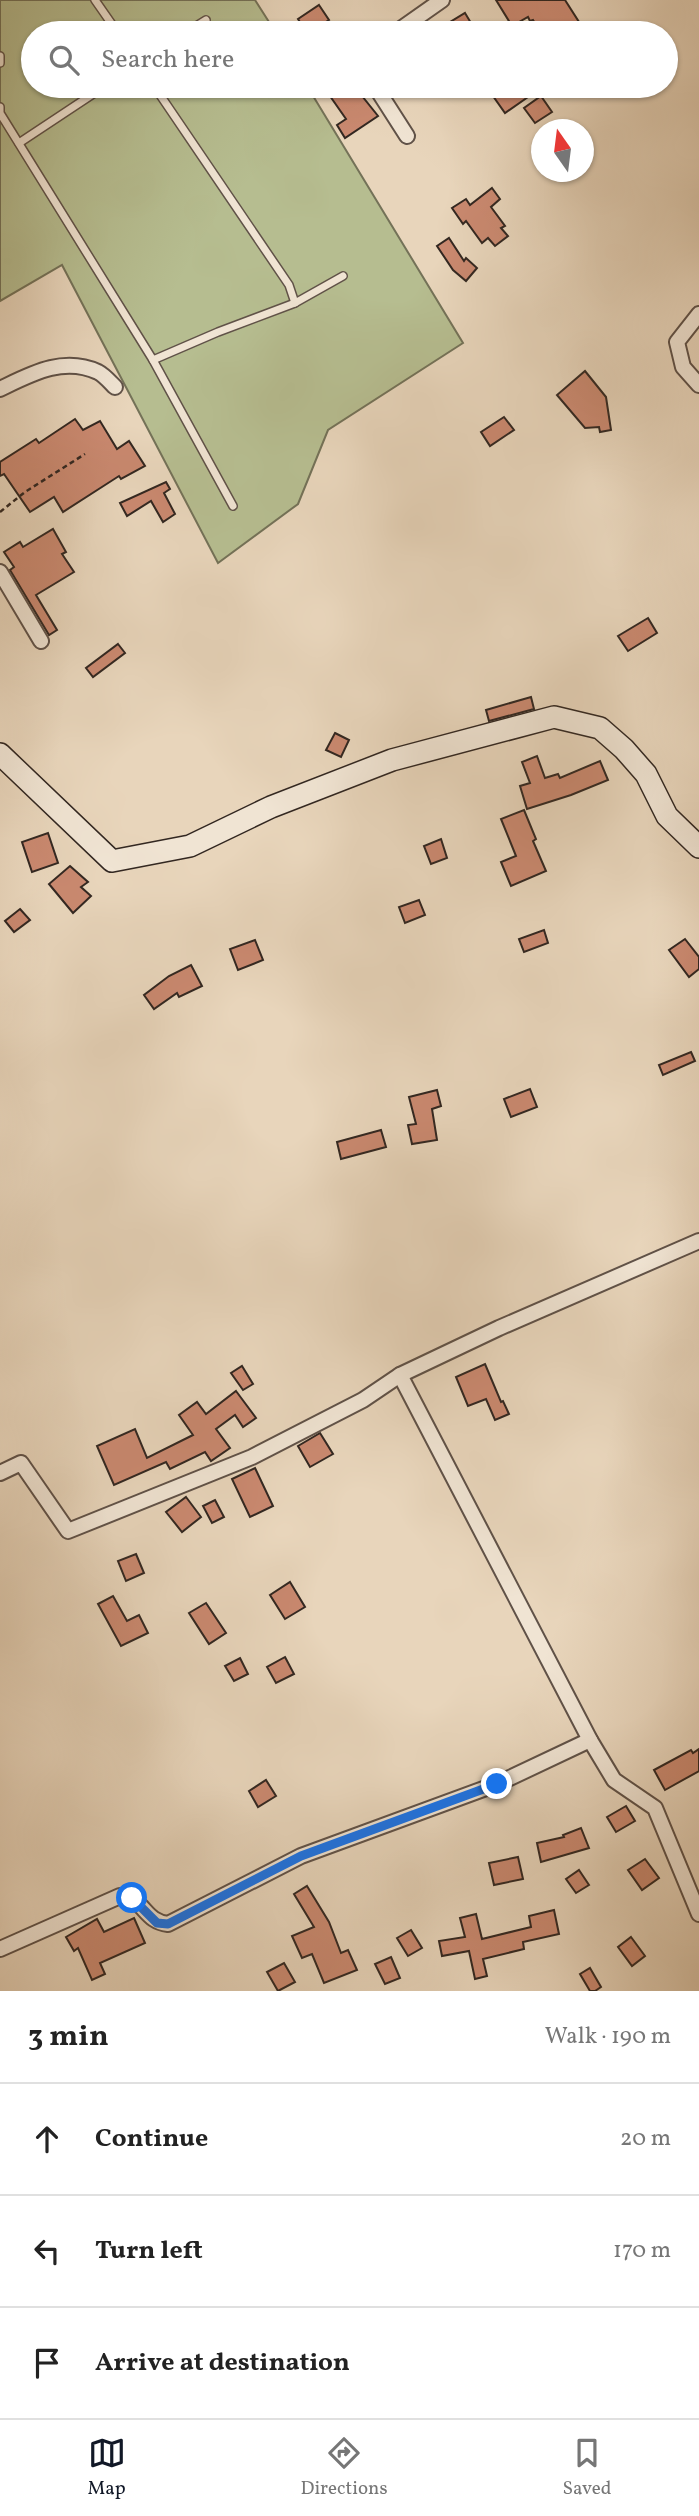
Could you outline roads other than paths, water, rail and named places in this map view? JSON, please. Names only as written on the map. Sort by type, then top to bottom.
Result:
[{"type":"street","points":[[412,21],[442,0]]},
{"type":"street","points":[[383,98],[407,136]]},
{"type":"street","points":[[699,314],[677,342],[683,367],[699,385]]},
{"type":"street","points":[[0,389],[36,372],[64,365],[98,372],[115,387]]},
{"type":"street","points":[[0,572],[41,641]]},
{"type":"street","points":[[0,754],[112,861],[190,846],[271,807],[392,760],[554,717],[600,728],[624,749],[646,774],[667,816],[699,847]]},
{"type":"street","points":[[0,1473],[21,1463],[68,1531],[252,1457],[363,1400],[400,1376],[499,1328],[699,1241]]},
{"type":"street","points":[[400,1376],[590,1740],[614,1780],[655,1808],[699,1914]]},
{"type":"street","points":[[0,1949],[120,1896],[132,1898],[157,1923],[168,1924],[301,1856],[497,1784],[590,1740]]},
{"type":"lane","points":[[95,0],[110,21]]},
{"type":"lane","points":[[0,56],[0,63]]},
{"type":"lane","points":[[19,144],[87,98]]},
{"type":"lane","points":[[162,98],[289,285],[295,303]]},
{"type":"lane","points":[[0,107],[19,144],[153,360],[233,506]]},
{"type":"lane","points":[[153,360],[295,303],[343,276]]}]
